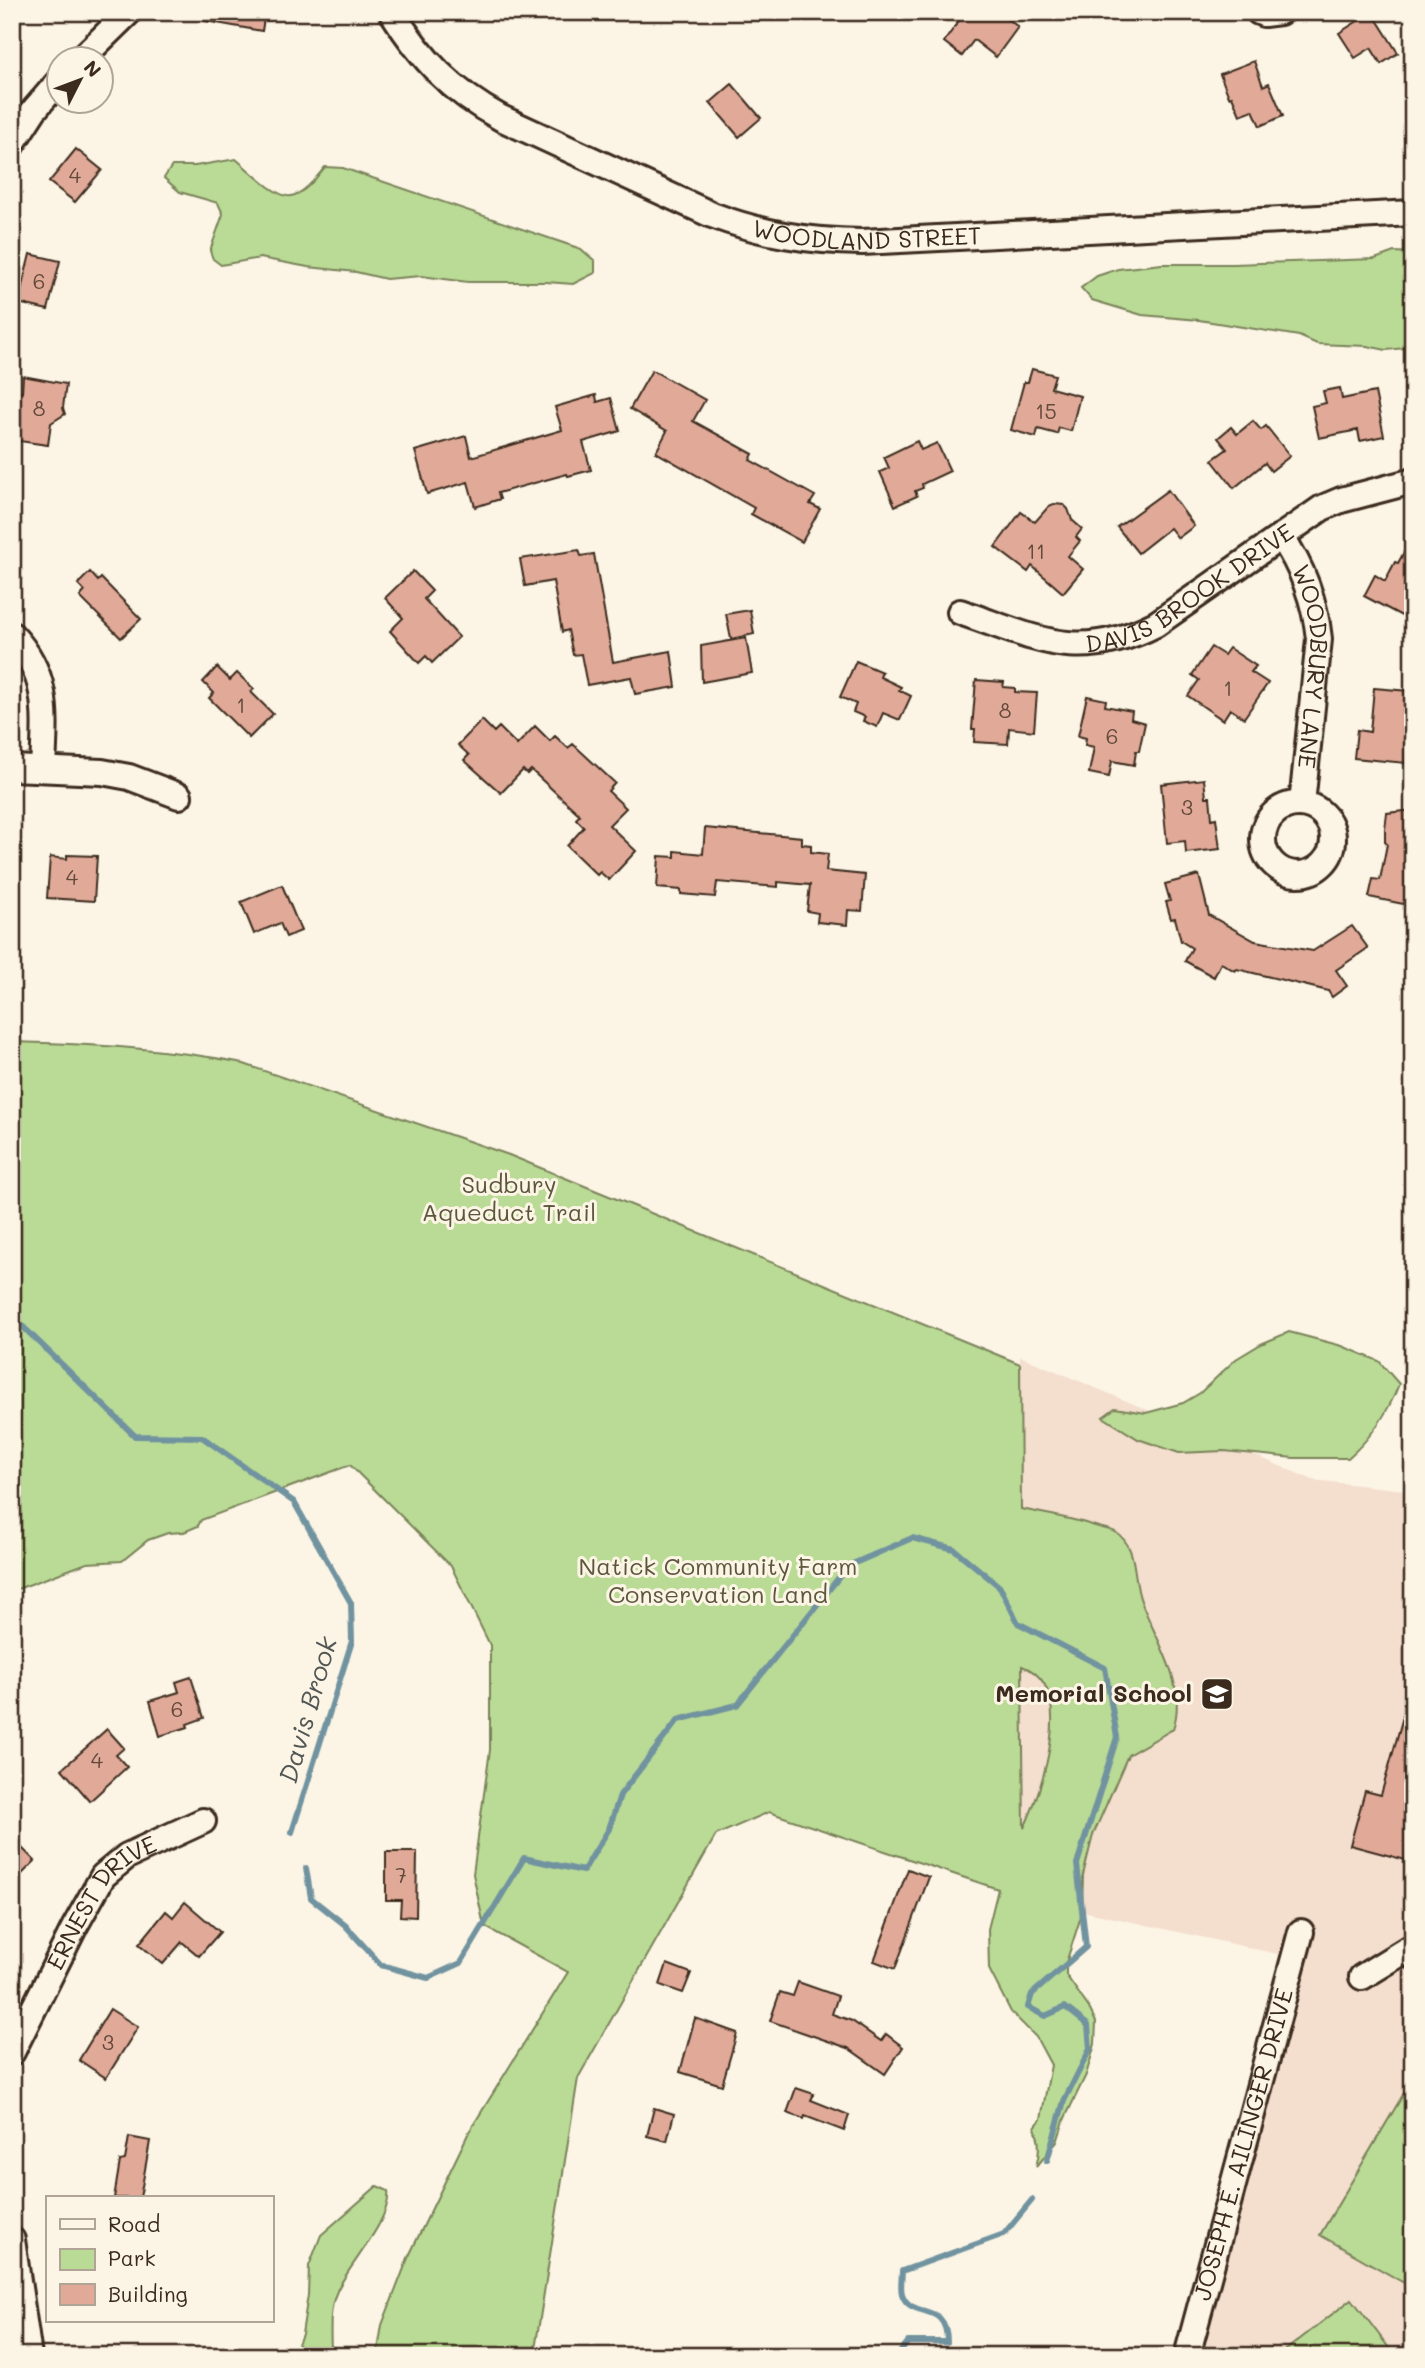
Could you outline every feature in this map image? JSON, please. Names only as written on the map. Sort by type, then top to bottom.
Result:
[{"type":"street","points":[[95,46],[130,12]]},
{"type":"street","name":"WOODLAND STREET","points":[[392,12],[436,73],[484,109],[712,215],[737,225],[783,237],[862,242],[1413,213]]},
{"type":"street","points":[[1259,12],[1280,12]]},
{"type":"street","points":[[12,144],[46,96]]},
{"type":"street","name":"DAVIS BROOK DRIVE","points":[[960,612],[1059,644],[1083,646],[1110,643],[1135,635],[1156,624],[1322,508],[1341,500],[1413,481]]},
{"type":"street","name":"WOODBURY LANE","points":[[1281,536],[1306,579],[1319,639],[1302,804]]},
{"type":"street","points":[[12,635],[35,664],[42,686],[45,708],[43,769]]},
{"type":"street","points":[[12,768],[102,772],[129,777],[179,796]]},
{"type":"street","name":"ERNEST DRIVE","points":[[12,2052],[103,1876],[127,1856],[203,1821]]},
{"type":"street","name":"JOSEPH E. AILINGER DRIVE","points":[[1186,2356],[1301,1932]]},
{"type":"street","points":[[1362,1977],[1406,1950],[1413,1956]]},
{"type":"street","points":[[12,2240],[29,2356]]},
{"type":"shaded area","name":"Memorial School","points":[[1020,1356],[1313,1480],[1413,1491],[1413,2356],[1172,2356],[1282,1955],[1024,1898]]},
{"type":"green space","points":[[236,159],[270,188],[285,196],[301,192],[325,167],[343,168],[581,249],[595,261],[595,273],[573,284],[468,282],[421,276],[386,279],[260,258],[221,265],[213,259],[210,251],[223,214],[218,203],[180,192],[164,178],[172,166],[195,166]]},
{"type":"green space","points":[[1394,252],[1413,253],[1413,342],[1405,348],[1386,350],[1367,346],[1317,344],[1299,336],[1199,320],[1142,315],[1092,300],[1081,288],[1097,276],[1118,269],[1162,264],[1375,259]]},
{"type":"green space","name":"Natick Community Farm Conservation Land","points":[[12,1042],[182,1053],[238,1062],[509,1155],[1020,1364],[1021,1509],[1108,1529],[1123,1538],[1134,1564],[1141,1601],[1173,1679],[1177,1712],[1173,1729],[1128,1755],[1093,1835],[1083,1875],[1082,1913],[1066,1963],[1066,1975],[1096,2022],[1095,2044],[1086,2075],[1065,2118],[1057,2142],[1036,2167],[1039,2147],[1035,2127],[1041,2119],[1051,2065],[1036,2037],[1011,2012],[989,1969],[988,1929],[998,1889],[769,1812],[716,1835],[578,2078],[534,2356],[377,2356],[382,2325],[408,2258],[469,2132],[568,1972],[484,1926],[473,1874],[490,1750],[490,1645],[451,1566],[350,1465],[201,1520],[198,1526],[184,1532],[168,1533],[148,1540],[122,1561],[87,1563],[12,1591]],"holes":[[[1022,1666],[1039,1677],[1048,1694],[1052,1716],[1051,1740],[1039,1789],[1024,1828]]]},
{"type":"green space","points":[[1289,1332],[1342,1346],[1379,1361],[1399,1384],[1378,1424],[1365,1442],[1348,1458],[1294,1458],[1224,1451],[1179,1453],[1138,1439],[1103,1417],[1115,1408],[1146,1413],[1183,1403],[1200,1393],[1236,1359]]},
{"type":"green space","points":[[1413,2078],[1413,2288],[1320,2235]]},
{"type":"green space","points":[[377,2186],[388,2191],[387,2203],[377,2228],[334,2298],[331,2356],[280,2356],[296,2349],[302,2334],[309,2266],[321,2235]]},
{"type":"green space","points":[[1352,2299],[1395,2356],[1278,2356]]},
{"type":"building","points":[[206,12],[265,12],[262,31],[205,21]]},
{"type":"building","points":[[965,12],[999,12],[1018,27],[996,57],[974,40],[962,56],[944,42]]},
{"type":"building","points":[[1372,12],[1398,53],[1381,64],[1371,48],[1355,58],[1339,33]]},
{"type":"building","points":[[1254,61],[1263,86],[1269,83],[1283,116],[1260,126],[1253,110],[1240,115],[1220,74]]},
{"type":"building","points":[[732,84],[761,118],[739,137],[710,103]]},
{"type":"building","points":[[76,149],[102,170],[75,202],[49,182]]},
{"type":"building","points":[[30,254],[60,261],[48,310],[18,303]]},
{"type":"building","points":[[1032,369],[1055,375],[1051,388],[1080,396],[1071,431],[1059,428],[1057,434],[1038,429],[1036,437],[1011,430],[1024,382],[1028,382]]},
{"type":"building","points":[[652,370],[705,400],[693,421],[753,454],[750,460],[815,496],[810,504],[820,509],[802,542],[751,514],[754,508],[656,452],[667,431],[630,409]]},
{"type":"building","points":[[23,376],[66,384],[63,408],[65,414],[51,423],[48,445],[12,440],[16,391],[22,392]]},
{"type":"building","points":[[1340,388],[1342,399],[1375,392],[1384,436],[1360,441],[1358,430],[1319,438],[1312,406],[1326,403],[1323,391]]},
{"type":"building","points":[[596,395],[597,402],[611,398],[620,431],[583,442],[591,470],[498,493],[500,499],[475,507],[468,482],[427,494],[415,451],[466,436],[471,457],[562,430],[555,407]]},
{"type":"building","points":[[1253,421],[1261,430],[1266,426],[1290,456],[1271,471],[1265,463],[1234,488],[1212,460],[1227,449],[1218,438],[1231,427],[1237,434]]},
{"type":"building","points":[[917,441],[921,450],[937,443],[950,471],[922,484],[923,488],[915,491],[917,496],[895,506],[880,472],[889,468],[884,457]]},
{"type":"building","points":[[1168,490],[1194,526],[1178,538],[1170,528],[1138,553],[1117,527]]},
{"type":"building","points":[[1054,504],[1064,505],[1072,520],[1082,529],[1076,537],[1080,541],[1068,556],[1083,569],[1063,593],[1032,566],[1028,572],[995,547],[1021,512],[1035,522]]},
{"type":"building","points":[[1413,536],[1413,622],[1364,596],[1375,575],[1385,581]]},
{"type":"building","points":[[579,550],[581,556],[594,554],[613,662],[671,651],[676,687],[635,694],[631,677],[587,685],[581,654],[573,655],[568,630],[562,632],[553,581],[525,586],[520,559]]},
{"type":"building","points":[[413,571],[432,591],[424,599],[459,637],[432,663],[426,656],[419,663],[390,631],[403,618],[385,598]]},
{"type":"building","points":[[90,572],[98,581],[101,578],[141,619],[121,638],[80,597],[85,591],[78,584]]},
{"type":"building","points":[[750,610],[754,634],[731,639],[726,614]]},
{"type":"building","points":[[746,638],[752,673],[702,682],[701,646]]},
{"type":"building","points":[[1211,647],[1224,655],[1229,648],[1256,666],[1251,672],[1268,683],[1244,718],[1230,709],[1223,720],[1188,696],[1199,680],[1192,675]]},
{"type":"building","points":[[856,661],[882,672],[880,677],[901,687],[899,690],[911,696],[900,720],[883,713],[877,727],[863,721],[865,717],[853,712],[856,704],[840,697]]},
{"type":"building","points":[[217,667],[230,680],[237,673],[254,689],[251,692],[273,714],[249,738],[209,698],[214,693],[203,682]]},
{"type":"building","points":[[976,680],[1004,682],[1003,687],[1015,688],[1015,692],[1037,693],[1034,731],[1009,728],[1008,744],[974,742],[975,729],[972,729]]},
{"type":"building","points":[[1374,688],[1409,691],[1408,707],[1413,708],[1413,727],[1409,727],[1406,763],[1354,758],[1357,730],[1370,732]]},
{"type":"building","points":[[1087,696],[1106,700],[1105,706],[1132,711],[1131,719],[1145,723],[1134,765],[1112,761],[1109,777],[1089,773],[1094,747],[1085,745],[1086,738],[1078,736]]},
{"type":"building","points":[[482,720],[494,732],[499,727],[517,745],[535,726],[550,741],[555,736],[568,748],[573,744],[615,783],[608,791],[626,808],[609,825],[636,851],[609,880],[600,872],[597,875],[567,846],[584,827],[576,819],[580,815],[531,770],[527,774],[523,770],[501,793],[464,760],[469,755],[458,745]]},
{"type":"building","points":[[1204,779],[1206,797],[1210,797],[1212,819],[1216,818],[1220,849],[1186,853],[1185,841],[1167,843],[1161,784]]},
{"type":"building","points":[[1413,810],[1413,906],[1369,897],[1373,879],[1380,880],[1387,844],[1387,813]]},
{"type":"building","points":[[705,828],[802,837],[802,844],[811,845],[811,852],[828,854],[826,871],[865,875],[862,911],[848,910],[847,925],[817,922],[818,913],[807,911],[810,885],[778,882],[778,887],[717,882],[715,897],[681,894],[681,890],[657,888],[659,856],[675,857],[675,851],[703,854]]},
{"type":"building","points":[[67,855],[97,856],[94,901],[47,898],[50,857],[67,859]]},
{"type":"building","points":[[1199,875],[1209,915],[1255,941],[1313,951],[1352,926],[1368,948],[1336,970],[1347,986],[1332,997],[1328,991],[1237,969],[1235,971],[1221,963],[1214,977],[1185,961],[1192,948],[1181,941],[1175,918],[1171,919],[1165,884]]},
{"type":"building","points":[[282,885],[301,931],[286,937],[280,923],[254,934],[241,902]]},
{"type":"building","points":[[191,1677],[204,1718],[187,1724],[188,1727],[160,1736],[150,1701],[179,1692],[176,1682]]},
{"type":"building","points":[[1408,1699],[1413,1700],[1413,1862],[1350,1845],[1365,1791],[1381,1795]]},
{"type":"building","points":[[107,1729],[124,1748],[116,1755],[127,1767],[90,1801],[62,1769]]},
{"type":"building","points":[[12,1838],[35,1861],[12,1884]]},
{"type":"building","points":[[386,1852],[417,1852],[416,1917],[400,1916],[401,1900],[386,1900]]},
{"type":"building","points":[[908,1869],[929,1877],[895,1969],[874,1961]]},
{"type":"building","points":[[185,1902],[220,1932],[199,1956],[182,1942],[163,1964],[139,1944],[166,1911],[173,1917]]},
{"type":"building","points":[[667,1964],[691,1973],[683,1993],[660,1985]]},
{"type":"building","points":[[798,1982],[838,1996],[832,2014],[852,2021],[881,2041],[886,2034],[903,2047],[885,2074],[848,2048],[770,2021],[780,1992],[793,1996]]},
{"type":"building","points":[[110,2009],[138,2027],[106,2078],[79,2060]]},
{"type":"building","points":[[695,2018],[737,2033],[722,2085],[680,2072]]},
{"type":"building","points":[[796,2088],[814,2094],[811,2100],[849,2115],[844,2131],[805,2116],[804,2119],[787,2113]]},
{"type":"building","points":[[654,2108],[674,2114],[667,2141],[647,2136]]},
{"type":"building","points":[[129,2137],[150,2141],[140,2196],[114,2196],[120,2161],[125,2160]]},
{"type":"waterway","name":"Davis Brook","points":[[12,1316],[135,1436],[202,1437],[294,1502],[351,1603],[352,1641],[292,1832]]},
{"type":"waterway","name":"Davis Brook","points":[[306,1868],[311,1898],[345,1925],[381,1965],[428,1978],[461,1963],[524,1858],[583,1871],[609,1829],[620,1795],[678,1720],[737,1705],[848,1566],[912,1538],[954,1549],[1000,1587],[1018,1623],[1105,1668],[1117,1737],[1077,1864],[1086,1947],[1032,1994],[1028,2007],[1045,2016],[1065,2007],[1088,2025],[1090,2049],[1064,2101],[1047,2161]]},
{"type":"waterway","name":"Davis Brook","points":[[897,2356],[908,2342],[947,2342],[941,2320],[907,2302],[901,2292],[902,2271],[1004,2234],[1032,2200]]},
{"type":"place","name":"Memorial School","points":[[1217,1694]]},
{"type":"park label","name":"Sudbury Aqueduct Trail","points":[[509,1199]]}]
